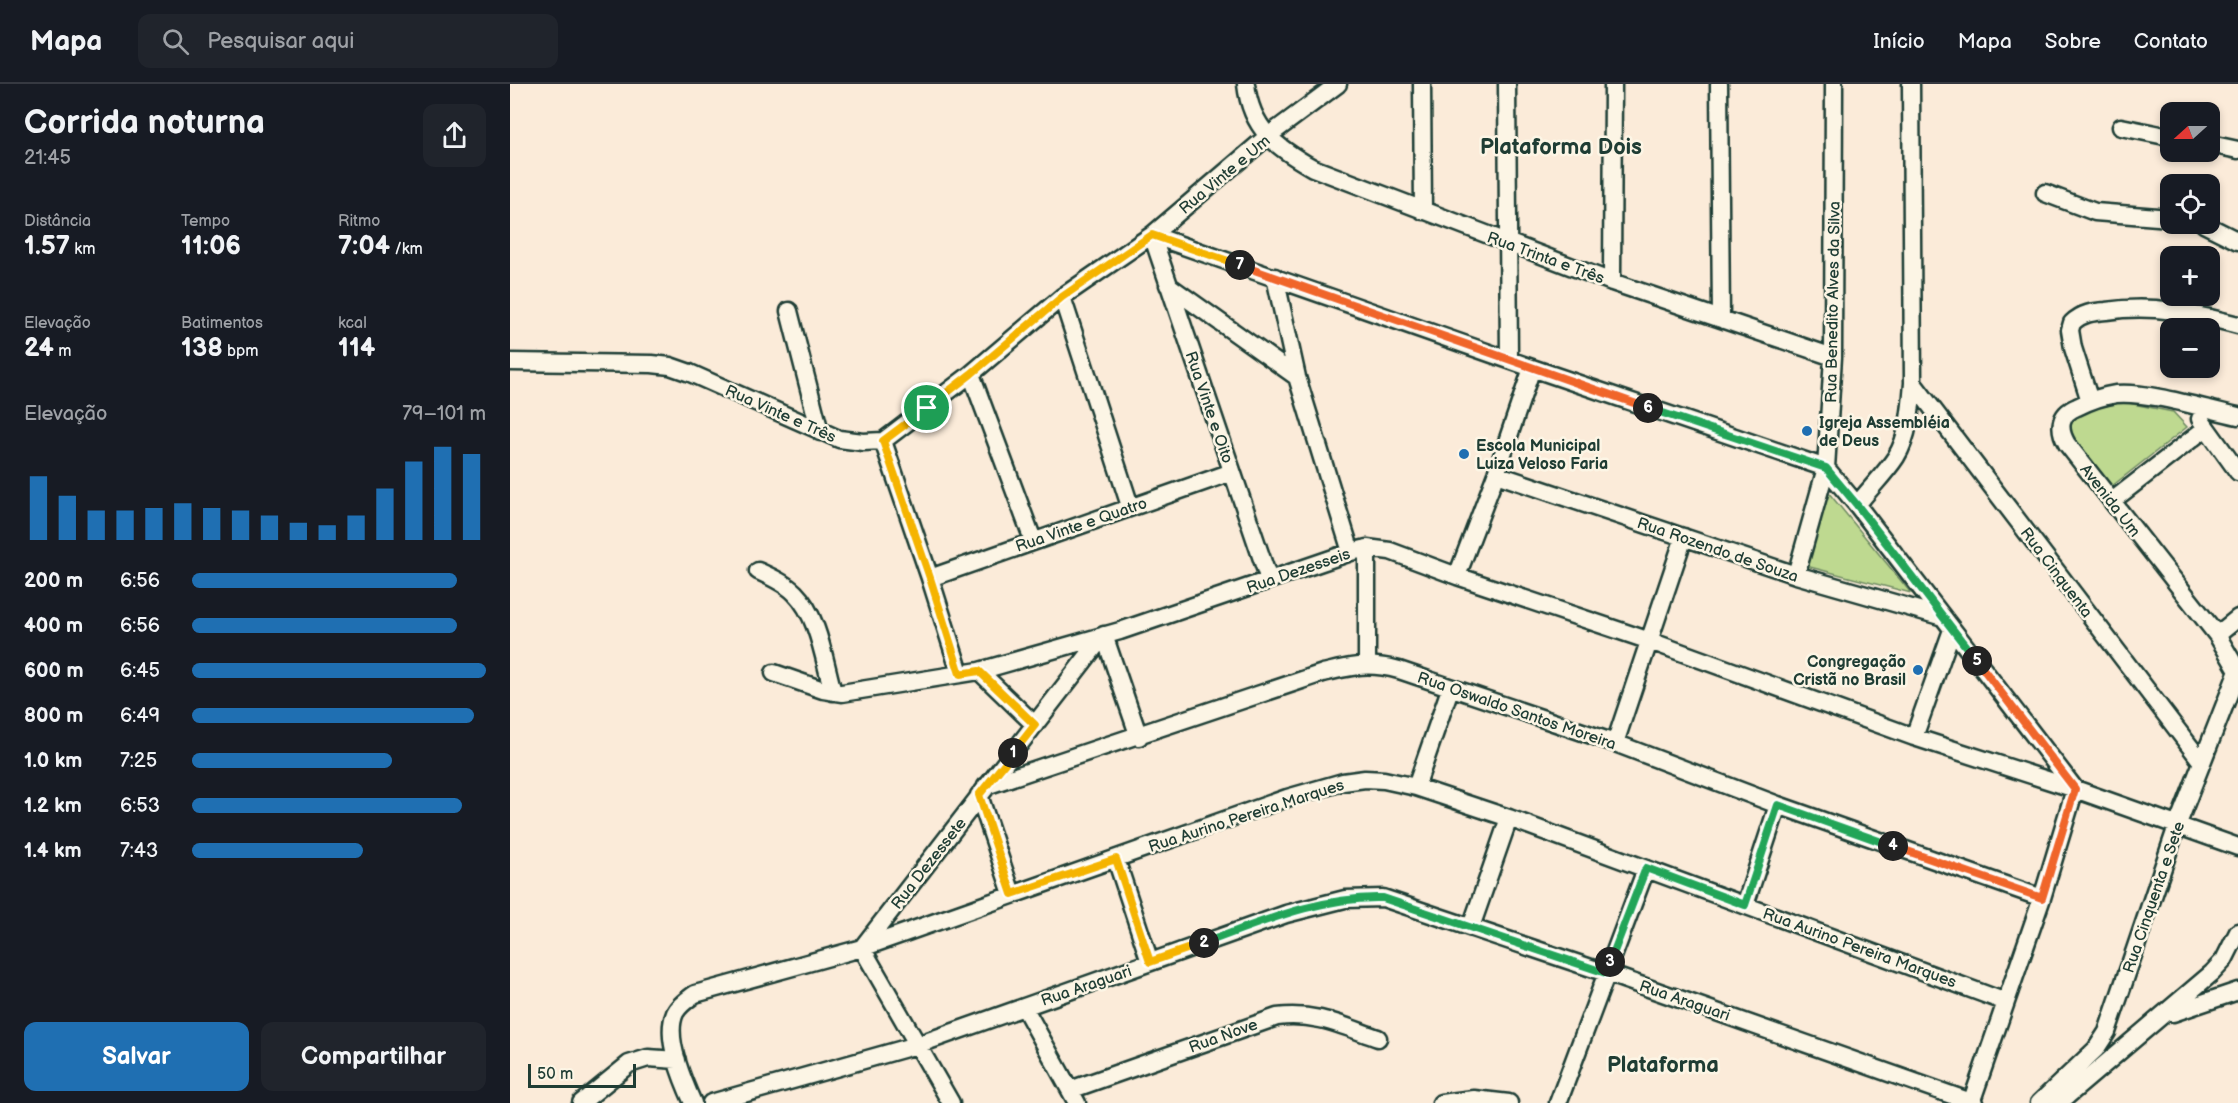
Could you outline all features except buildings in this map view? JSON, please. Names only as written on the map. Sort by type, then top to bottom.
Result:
[{"type":"street","points":[[1246,84],[1253,117],[1268,136]]},
{"type":"street","name":"Rua Vinte e Um","points":[[883,441],[971,374],[1062,297],[1152,235],[1268,136],[1338,84]]},
{"type":"street","points":[[1422,84],[1423,211]]},
{"type":"street","points":[[1507,84],[1509,359]]},
{"type":"street","points":[[1612,282],[1613,84]]},
{"type":"street","points":[[1719,84],[1721,318]]},
{"type":"street","name":"Rua Benedito Alves da Silva","points":[[1796,575],[1826,468],[1833,357],[1834,84]]},
{"type":"street","points":[[1857,505],[1896,457],[1903,441],[1911,407],[1913,383],[1911,84]]},
{"type":"street","points":[[2121,128],[2160,135]]},
{"type":"street","name":"Rua Trinta e Três","points":[[1268,136],[1313,168],[1612,282],[1833,357]]},
{"type":"street","points":[[2220,146],[2238,150]]},
{"type":"street","points":[[2045,193],[2095,212],[2160,217]]},
{"type":"street","points":[[2220,232],[2238,241]]},
{"type":"street","points":[[1152,235],[1826,468],[1857,505],[2075,789],[2042,898],[1972,1102]]},
{"type":"street","name":"Rua Vinte e Oito","points":[[1152,235],[1269,580]]},
{"type":"street","points":[[1275,277],[1297,377],[1359,550],[1367,664]]},
{"type":"street","points":[[1168,285],[1297,377]]},
{"type":"street","points":[[1062,297],[1130,506]]},
{"type":"street","points":[[2238,325],[2182,311],[2160,308],[2126,308],[2081,316],[2072,323],[2070,330],[2073,348],[2090,401],[2109,395],[2127,394],[2238,416]]},
{"type":"street","points":[[789,311],[820,432]]},
{"type":"street","name":"Rua Vinte e Três","points":[[510,362],[615,362],[670,366],[820,432],[849,442],[883,441]]},
{"type":"street","points":[[1456,576],[1496,474],[1532,368]]},
{"type":"street","points":[[971,374],[1033,540]]},
{"type":"street","name":"Rua Cinquenta","points":[[1913,383],[2201,761]]},
{"type":"street","name":"Avenida Um","points":[[2090,401],[2071,409],[2062,420],[2060,427],[2067,444],[2217,635],[2238,671]]},
{"type":"street","points":[[2189,405],[2238,472]]},
{"type":"street","points":[[2112,501],[2206,428]]},
{"type":"street","points":[[883,441],[960,674]]},
{"type":"street","name":"Rua Vinte e Quatro","points":[[930,578],[1232,472]]},
{"type":"street","name":"Rua Rozendo de Souza","points":[[1496,474],[1947,623]]},
{"type":"street","points":[[1615,743],[1684,537]]},
{"type":"street","name":"Rua Dezesseis","points":[[774,673],[832,692],[854,692],[979,671],[1104,635],[1359,550],[1390,551],[1456,576],[1650,641],[1914,737],[2075,789],[2238,848]]},
{"type":"street","points":[[759,572],[784,584],[803,603],[816,634],[832,692]]},
{"type":"street","points":[[2217,635],[2238,618]]},
{"type":"street","points":[[1914,737],[1947,623]]},
{"type":"street","points":[[1104,635],[1139,737]]},
{"type":"street","name":"Rua Dezessete","points":[[862,948],[1104,635]]},
{"type":"street","name":"Rua Oswaldo Santos Moreira","points":[[983,791],[1323,673],[1367,664],[1399,670],[1615,743],[1778,805],[2042,898]]},
{"type":"street","points":[[979,671],[1035,725]]},
{"type":"street","name":"Rua Cinquenta e Sete","points":[[2039,1103],[2096,1049],[2107,1032],[2177,826],[2238,671]]},
{"type":"street","points":[[1416,787],[1450,688]]},
{"type":"street","name":"Rua Aurino Pereira Marques","points":[[677,1060],[672,1029],[675,1014],[686,1000],[695,994],[862,948],[1287,798],[1343,782],[1384,780],[1416,787],[1509,818],[2006,1002]]},
{"type":"street","points":[[983,791],[1012,894]]},
{"type":"street","points":[[1745,905],[1778,805]]},
{"type":"street","points":[[1471,927],[1509,818]]},
{"type":"street","points":[[1116,859],[1150,962]]},
{"type":"street","points":[[1558,1103],[1646,868]]},
{"type":"street","name":"Rua Araguari","points":[[711,1103],[917,1045],[1286,914],[1345,899],[1383,898],[1606,973],[1972,1102]]},
{"type":"street","points":[[2059,1103],[2163,1016],[2224,960],[2238,932]]},
{"type":"street","points":[[862,948],[951,1103]]},
{"type":"street","points":[[2163,1016],[2238,991]]},
{"type":"street","points":[[1024,1007],[1074,1097]]},
{"type":"street","name":"Rua Nove","points":[[1074,1097],[1277,1017],[1292,1015],[1315,1017],[1378,1038]]},
{"type":"street","points":[[581,1103],[628,1064],[648,1058],[677,1060],[693,1103]]},
{"type":"street","points":[[1441,1103],[1474,1099],[1509,1103]]},
{"type":"green space","points":[[2123,402],[2173,412],[2187,427],[2112,486],[2070,434],[2070,427],[2074,419],[2086,412]]},
{"type":"green space","points":[[1828,492],[1911,593],[1806,566]]},
{"type":"place","name":"Igreja Assembléia de Deus","points":[[1807,431]]},
{"type":"place","name":"Escola Municipal Luiza Veloso Faria","points":[[1464,454]]},
{"type":"place","name":"Congregação Cristã no Brasil","points":[[1918,670]]},
{"type":"district","name":"Plataforma Dois","points":[[1561,146]]},
{"type":"district","name":"Plataforma","points":[[1663,1064]]},
{"type":"route","points":[[1152,235],[1826,468],[1857,505],[2075,789],[2042,898],[1778,805],[1745,905],[1646,868],[1606,973],[1383,898],[1363,897],[1323,903],[1286,914],[1150,962],[1116,859],[1012,894],[979,795],[1035,725],[979,671],[960,674],[883,441],[927,408],[1062,297],[1152,235]]}]
